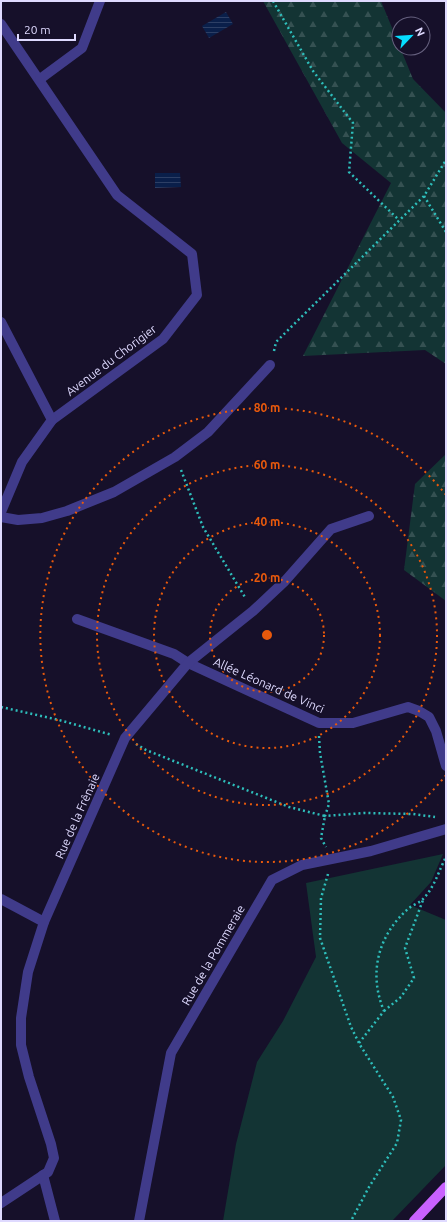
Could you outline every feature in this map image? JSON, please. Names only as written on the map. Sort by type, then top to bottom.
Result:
[{"type":"main road","points":[[414,1221],[446,1187]]},
{"type":"street","points":[[40,79],[82,48],[100,1]]},
{"type":"street","name":"Avenue du Chorigier","points":[[1,24],[40,79],[117,195],[192,254],[197,294],[163,339],[52,420],[22,462],[1,512]]},
{"type":"street","points":[[1,322],[52,420]]},
{"type":"street","points":[[1,517],[18,520],[42,518],[67,511],[114,492],[175,457],[208,432],[270,365]]},
{"type":"street","name":"Rue de la Frênaie","points":[[1,1203],[48,1172],[54,1158],[51,1144],[29,1077],[21,1045],[21,1018],[28,972],[44,922],[125,738],[188,663],[253,611],[286,581],[331,529],[369,516]]},
{"type":"street","name":"Allée Léonard de Vinci","points":[[77,619],[174,654],[188,663],[319,724],[352,723],[408,707],[429,717],[436,731],[446,766]]},
{"type":"street","name":"Rue de la Pommeraie","points":[[139,1221],[171,1053],[272,880],[302,865],[371,851],[446,829]]},
{"type":"street","points":[[1,899],[44,922]]},
{"type":"street","points":[[42,1175],[55,1221]]},
{"type":"path","points":[[274,1],[313,71],[353,123],[349,172],[399,220]]},
{"type":"path","points":[[270,365],[276,342],[424,196],[446,160]]},
{"type":"path","points":[[424,196],[446,232]]},
{"type":"path","points":[[175,457],[203,527],[253,611]]},
{"type":"path","points":[[1,707],[59,720],[125,738],[146,750],[289,807],[325,816],[365,813],[413,814],[440,817]]},
{"type":"path","points":[[319,724],[320,753],[329,804],[321,838],[332,859],[320,898],[320,938],[351,1027],[359,1043],[393,1097],[401,1120],[397,1143],[369,1187],[351,1221]]},
{"type":"path","points":[[359,1043],[384,1011],[401,997],[414,978],[405,948],[423,900],[434,882],[446,857]]},
{"type":"path","points":[[384,1011],[378,995],[376,968],[386,936],[409,909],[423,900]]},
{"type":"green space","points":[[263,1],[381,1],[391,25],[391,56],[404,56],[413,79],[446,113],[446,364],[425,350],[303,356],[391,183],[342,143]]},
{"type":"green space","points":[[446,454],[446,601],[404,570],[415,484]]},
{"type":"green space","points":[[443,854],[431,882],[410,905],[446,920],[446,1165],[392,1221],[223,1221],[236,1144],[257,1062],[283,1021],[316,957],[306,883]]},
{"type":"water","points":[[226,12],[233,24],[209,38],[202,26]]},
{"type":"water","points":[[155,173],[180,173],[181,187],[155,188]]}]
